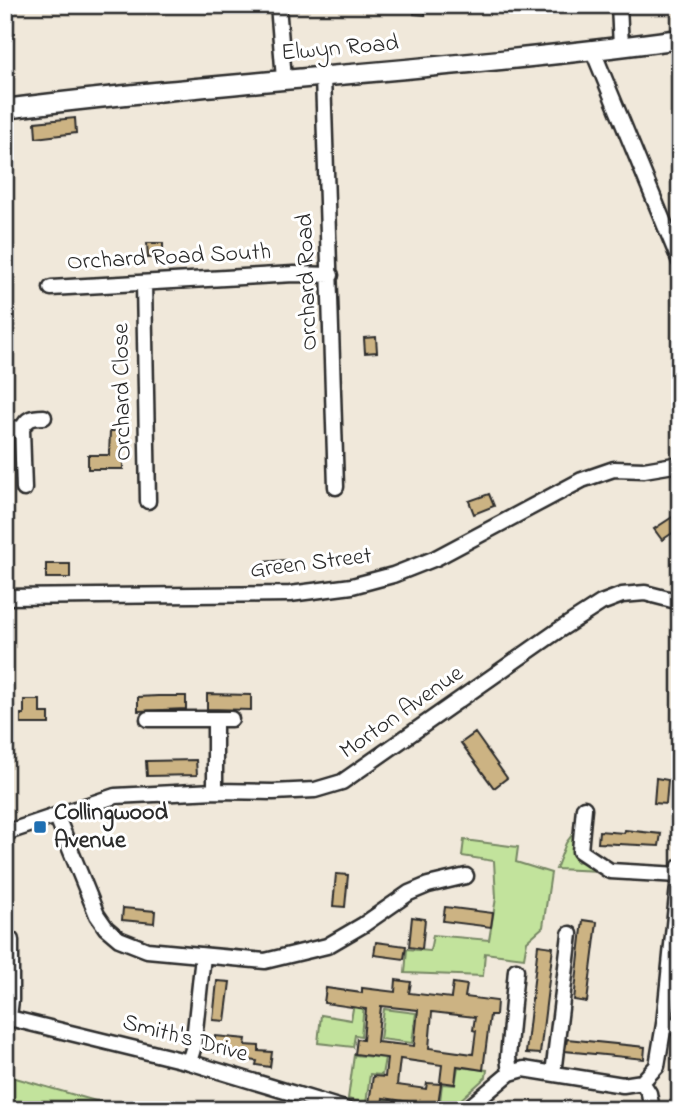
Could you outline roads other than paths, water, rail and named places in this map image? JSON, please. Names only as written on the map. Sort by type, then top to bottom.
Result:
[{"type":"street","points":[[278,5],[284,79]]},
{"type":"street","points":[[619,5],[621,47]]},
{"type":"street","name":"Elwyn Road","points":[[5,108],[94,97],[593,51],[680,39]]},
{"type":"street","points":[[593,51],[674,234],[680,262]]},
{"type":"street","name":"Orchard Road","points":[[323,76],[336,487]]},
{"type":"street","name":"Orchard Road South","points":[[51,288],[294,274],[331,275]]},
{"type":"street","name":"Orchard Close","points":[[144,283],[148,501]]},
{"type":"street","points":[[24,489],[22,429],[25,421],[33,417],[44,417]]},
{"type":"street","points":[[5,428],[22,429]]},
{"type":"street","name":"Green Street","points":[[5,597],[290,594],[352,586],[393,576],[436,558],[582,480],[614,469],[645,470],[680,464]]},
{"type":"street","name":"Morton Avenue","points":[[5,833],[115,796],[315,790],[342,782],[601,603],[622,595],[645,593],[680,602]]},
{"type":"street","points":[[148,719],[231,719]]},
{"type":"street","points":[[215,719],[215,791]]},
{"type":"street","points":[[466,1110],[510,1073],[524,1069],[623,1085],[642,1082],[657,1066],[664,1024],[679,871],[610,871],[580,851],[584,808]]},
{"type":"street","points":[[57,817],[97,915],[106,928],[119,939],[146,950],[265,961],[327,946],[410,893],[466,876]]},
{"type":"street","points":[[553,1074],[570,934]]},
{"type":"street","name":"Smith's Drive","points":[[11,940],[11,1000],[7,1017],[189,1062],[348,1110]]},
{"type":"street","points":[[189,1062],[193,1049],[203,956]]},
{"type":"street","points":[[510,1073],[508,1057],[516,970]]},
{"type":"street","points":[[664,1024],[680,1027]]},
{"type":"street","points":[[642,1082],[649,1093],[652,1110]]},
{"type":"place","name":"Collingwood Avenue","points":[[40,827]]}]
